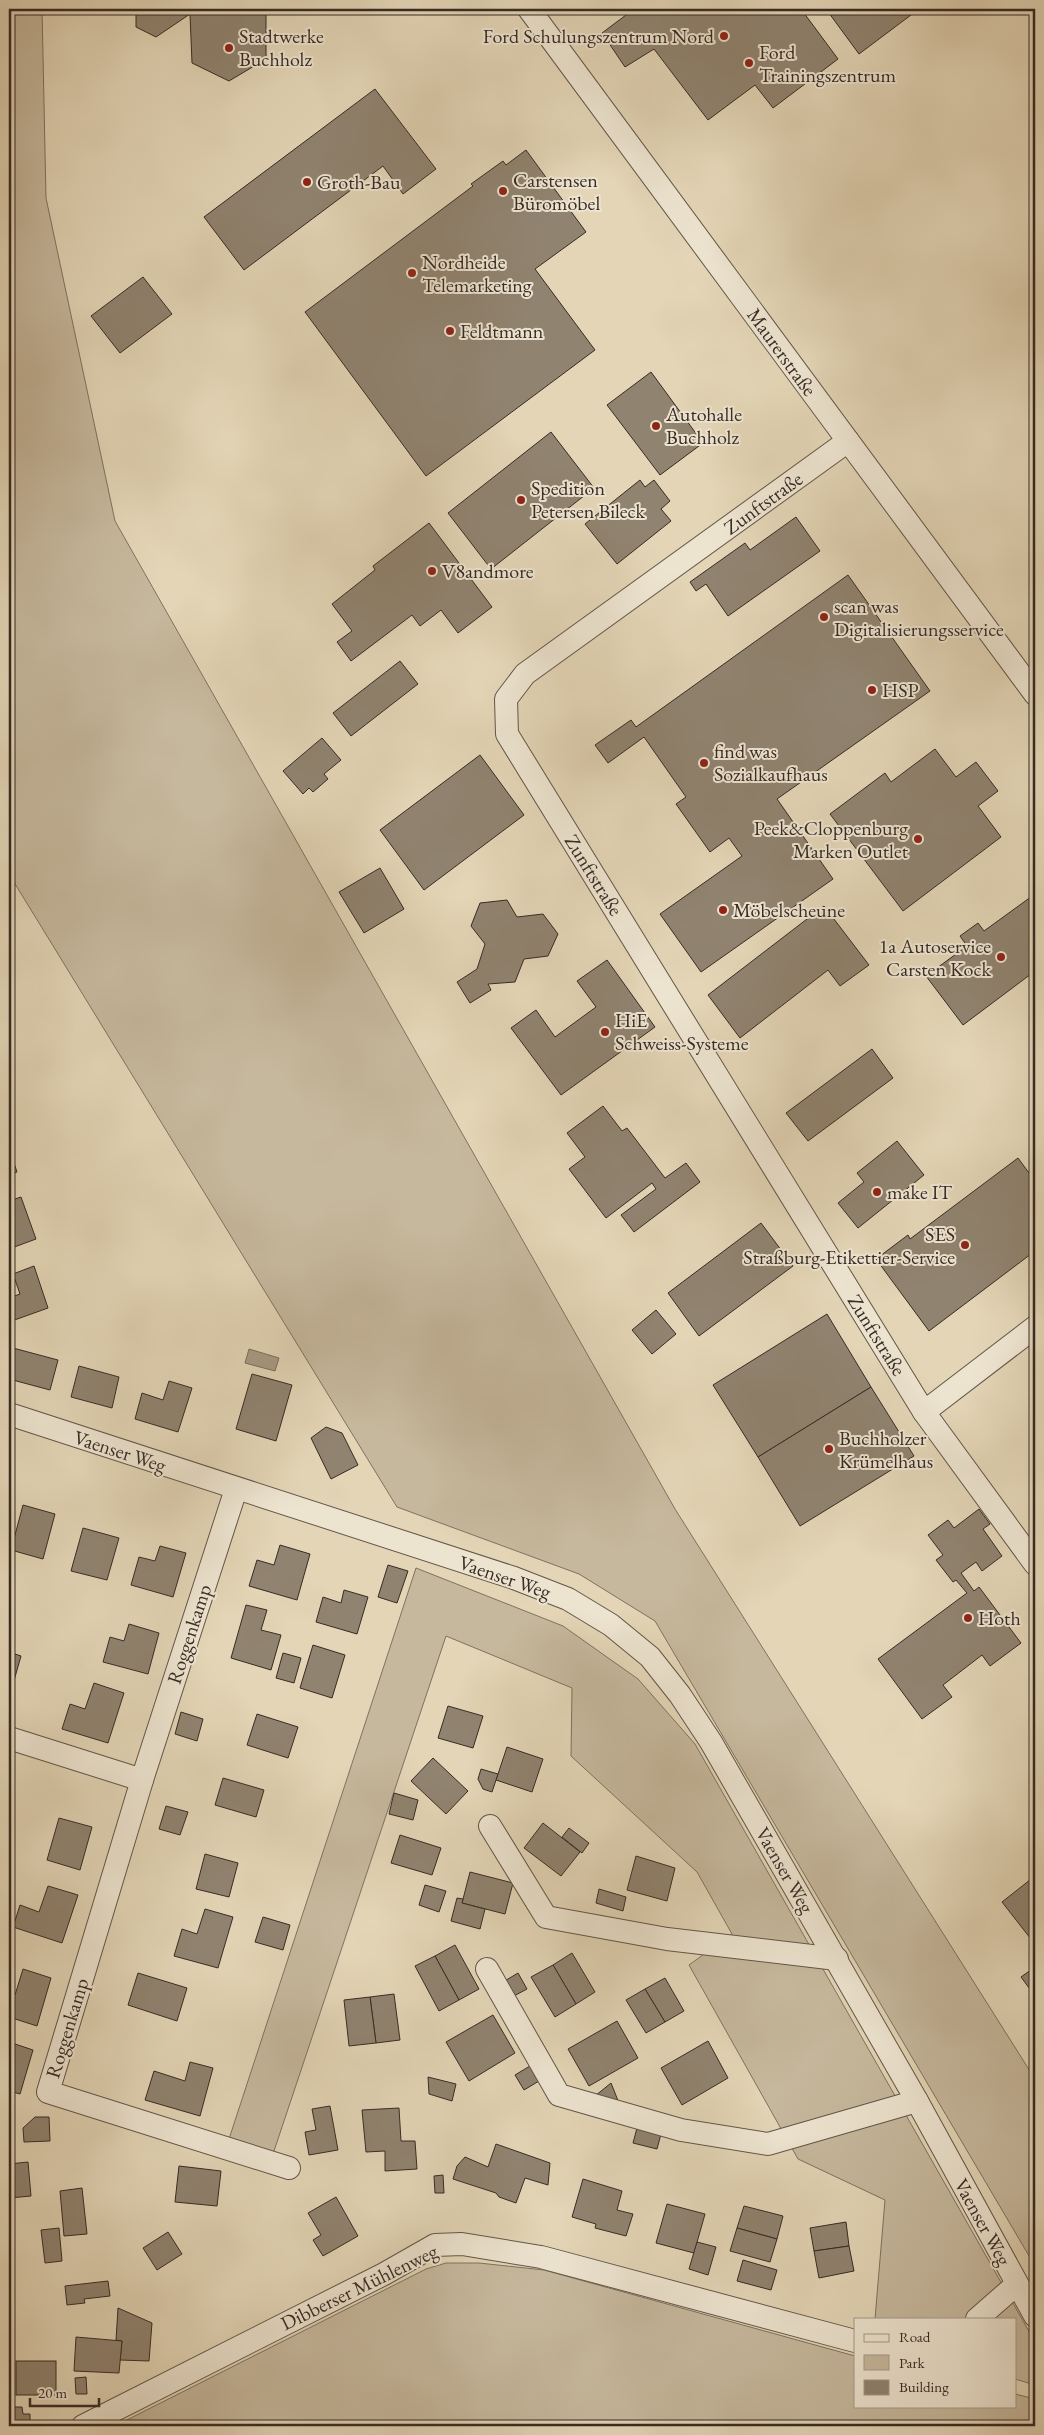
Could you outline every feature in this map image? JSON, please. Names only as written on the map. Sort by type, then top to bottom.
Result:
[{"type":"street","name":"Maurerstraße","points":[[529,9],[1035,694]]},
{"type":"street","name":"Zunftstraße","points":[[848,441],[525,674],[506,699],[507,734],[924,1412],[1035,1564]]},
{"type":"street","points":[[924,1412],[1035,1327]]},
{"type":"street","name":"Vaenser Weg","points":[[9,1414],[514,1578],[568,1599],[611,1625],[650,1657],[680,1695],[711,1742],[917,2101],[1035,2316]]},
{"type":"street","name":"Roggenkamp","points":[[236,1489],[142,1780],[48,2092],[289,2168]]},
{"type":"street","points":[[9,1738],[142,1780]]},
{"type":"street","points":[[490,1826],[546,1917],[667,1939],[836,1959]]},
{"type":"street","points":[[487,1970],[558,2095],[682,2130],[768,2144],[917,2101]]},
{"type":"street","name":"Dibberser Mühlenweg","points":[[82,2426],[384,2274],[435,2245],[462,2244],[541,2257],[854,2341]]},
{"type":"street","points":[[978,2318],[1017,2284]]},
{"type":"green space","points":[[9,9],[42,9],[46,198],[115,521],[675,1509],[1035,2079],[1035,2266],[655,1621],[579,1574],[397,1507],[9,874]]},
{"type":"green space","points":[[416,1568],[563,1626],[638,1679],[695,1744],[1035,2342],[1035,2385],[1016,2379],[1016,2318],[875,2318],[885,2200],[798,2159],[689,1965],[732,1934],[697,1872],[571,1756],[572,1688],[446,1636],[273,2154],[229,2139]]},
{"type":"green space","points":[[446,2263],[479,2263],[544,2270],[854,2356],[854,2408],[1016,2408],[1016,2394],[1035,2399],[1035,2425],[115,2426],[426,2269]]},
{"type":"shaded area","points":[[249,1349],[279,1358],[275,1371],[245,1363]]},
{"type":"building","name":"Stadtwerke Buchholz","points":[[136,9],[269,9],[266,14],[266,59],[229,81],[192,63],[190,14],[156,37],[136,27]]},
{"type":"building","name":"Ford Trainingszentrum","points":[[634,9],[801,9],[838,59],[773,108],[755,85],[708,120],[654,49],[625,67],[602,33]]},
{"type":"building","points":[[826,9],[919,9],[859,54]]},
{"type":"building","name":"Groth-Bau","points":[[375,89],[436,169],[403,194],[383,166],[244,270],[204,217]]},
{"type":"building","name":"Feldtmann","points":[[526,150],[586,232],[535,269],[595,350],[426,476],[305,312],[473,186],[471,184],[503,161],[506,165]]},
{"type":"building","points":[[143,277],[172,314],[120,353],[91,316]]},
{"type":"building","points":[[651,372],[703,443],[660,475],[607,405]]},
{"type":"building","name":"Spedition Petersen Bileck","points":[[551,432],[594,488],[491,569],[448,513]]},
{"type":"building","points":[[640,480],[645,487],[654,480],[670,501],[661,509],[671,521],[617,564],[585,524]]},
{"type":"building","points":[[796,517],[820,551],[728,616],[706,584],[696,591],[690,582],[745,543],[750,550]]},
{"type":"building","points":[[429,523],[492,607],[458,633],[441,610],[420,626],[412,615],[351,661],[337,642],[352,631],[332,604],[375,570],[373,566]]},
{"type":"building","points":[[848,575],[930,691],[777,799],[833,879],[701,972],[660,914],[742,856],[729,838],[710,852],[676,804],[686,797],[644,737],[608,763],[595,745],[631,720],[636,727]]},
{"type":"building","points":[[400,661],[418,684],[351,736],[333,713]]},
{"type":"building","points":[[322,738],[341,760],[324,774],[328,779],[313,792],[309,788],[303,794],[283,771]]},
{"type":"building","points":[[935,749],[956,777],[976,762],[998,791],[978,806],[1001,837],[903,911],[830,814],[885,773],[891,782]]},
{"type":"building","points":[[480,755],[524,815],[424,890],[380,830]]},
{"type":"building","points":[[380,868],[404,909],[364,933],[339,892]]},
{"type":"building","points":[[1035,894],[1035,971],[963,1025],[926,976],[967,946],[960,936],[978,923],[984,931]]},
{"type":"building","points":[[507,900],[517,917],[543,914],[558,934],[548,956],[524,959],[515,982],[488,984],[491,990],[470,1003],[457,982],[477,969],[485,944],[471,926],[480,903]]},
{"type":"building","points":[[824,906],[869,965],[840,986],[828,970],[740,1038],[708,995]]},
{"type":"building","name":"HiE Schweiss-Systeme","points":[[607,960],[655,1027],[561,1095],[511,1028],[536,1010],[555,1037],[596,1007],[577,981]]},
{"type":"building","points":[[872,1049],[893,1078],[808,1141],[786,1113]]},
{"type":"building","points":[[603,1106],[622,1131],[627,1128],[665,1178],[686,1163],[700,1182],[634,1232],[621,1215],[656,1189],[652,1183],[606,1218],[569,1169],[585,1157],[567,1133]]},
{"type":"building","name":"make IT","points":[[897,1141],[924,1175],[858,1228],[838,1203],[864,1182],[857,1173]]},
{"type":"building","points":[[9,1148],[17,1172],[9,1175]]},
{"type":"building","name":"SES Straßburg-Etikettier-Service","points":[[1018,1158],[1035,1181],[1035,1251],[929,1331],[876,1259],[908,1235],[910,1239]]},
{"type":"building","points":[[21,1197],[36,1239],[9,1249],[9,1201]]},
{"type":"building","points":[[761,1223],[793,1266],[699,1336],[668,1293]]},
{"type":"building","points":[[34,1266],[48,1308],[9,1322],[9,1298],[20,1294],[13,1274]]},
{"type":"building","points":[[656,1310],[676,1334],[652,1354],[632,1330]]},
{"type":"building","points":[[827,1314],[871,1387],[758,1457],[713,1385]]},
{"type":"building","points":[[13,1348],[58,1360],[50,1390],[9,1379],[9,1364]]},
{"type":"building","points":[[79,1366],[119,1377],[112,1408],[71,1397]]},
{"type":"building","points":[[252,1374],[292,1385],[276,1441],[236,1429]]},
{"type":"building","points":[[169,1381],[192,1388],[178,1432],[135,1419],[142,1393],[163,1400]]},
{"type":"building","points":[[871,1387],[914,1456],[800,1526],[758,1457]]},
{"type":"building","points":[[326,1427],[342,1433],[358,1465],[331,1479],[311,1438]]},
{"type":"building","points":[[23,1505],[55,1514],[43,1559],[11,1550]]},
{"type":"building","name":"Hoth","points":[[979,1509],[990,1524],[983,1529],[1002,1556],[982,1571],[976,1562],[961,1573],[974,1591],[979,1587],[1021,1643],[990,1666],[982,1655],[943,1685],[952,1697],[922,1719],[878,1659],[967,1593],[956,1580],[953,1582],[936,1560],[943,1555],[928,1535],[948,1520],[954,1528]]},
{"type":"building","points":[[83,1528],[119,1538],[107,1580],[71,1571]]},
{"type":"building","points":[[280,1545],[310,1554],[297,1600],[249,1586],[257,1560],[274,1565]]},
{"type":"building","points":[[160,1546],[186,1553],[173,1597],[131,1585],[139,1557],[155,1561]]},
{"type":"building","points":[[388,1565],[408,1571],[397,1603],[378,1597]]},
{"type":"building","points":[[344,1590],[368,1597],[357,1634],[316,1622],[323,1597],[341,1603]]},
{"type":"building","points":[[246,1605],[267,1610],[261,1630],[281,1635],[271,1670],[231,1658]]},
{"type":"building","points":[[129,1624],[159,1633],[148,1674],[103,1662],[110,1637],[124,1641]]},
{"type":"building","points":[[313,1645],[345,1655],[332,1698],[300,1688]]},
{"type":"building","points":[[9,1652],[21,1656],[9,1698]]},
{"type":"building","points":[[283,1653],[301,1658],[294,1683],[276,1678]]},
{"type":"building","points":[[94,1683],[124,1693],[108,1743],[62,1729],[70,1704],[85,1709]]},
{"type":"building","points":[[448,1706],[483,1716],[473,1748],[438,1738]]},
{"type":"building","points":[[181,1712],[203,1719],[197,1741],[175,1734]]},
{"type":"building","points":[[257,1714],[298,1727],[288,1758],[247,1745]]},
{"type":"building","points":[[507,1747],[543,1759],[532,1792],[496,1780]]},
{"type":"building","points":[[433,1758],[468,1791],[446,1814],[411,1781]]},
{"type":"building","points":[[481,1769],[498,1774],[492,1792],[483,1789],[478,1779]]},
{"type":"building","points":[[223,1778],[264,1790],[256,1817],[215,1805]]},
{"type":"building","points":[[394,1793],[418,1800],[413,1820],[389,1814]]},
{"type":"building","points":[[166,1806],[188,1812],[180,1835],[159,1829]]},
{"type":"building","points":[[59,1818],[92,1827],[80,1870],[47,1860]]},
{"type":"building","points":[[543,1823],[580,1852],[561,1876],[524,1848]]},
{"type":"building","points":[[569,1828],[589,1843],[582,1853],[562,1837]]},
{"type":"building","points":[[400,1835],[441,1848],[432,1875],[391,1863]]},
{"type":"building","points":[[205,1854],[238,1863],[229,1897],[196,1889]]},
{"type":"building","points":[[636,1856],[675,1868],[667,1901],[627,1890]]},
{"type":"building","points":[[470,1872],[513,1883],[505,1914],[462,1903]]},
{"type":"building","points":[[1035,1876],[1035,1942],[1034,1943],[1002,1902]]},
{"type":"building","points":[[425,1885],[446,1891],[439,1912],[419,1905]]},
{"type":"building","points":[[48,1886],[78,1895],[62,1943],[13,1927],[20,1905],[39,1912]]},
{"type":"building","points":[[599,1889],[626,1897],[623,1911],[596,1903]]},
{"type":"building","points":[[457,1898],[463,1899],[462,1903],[485,1909],[480,1929],[451,1921]]},
{"type":"building","points":[[205,1909],[233,1917],[218,1968],[174,1956],[182,1929],[197,1934]]},
{"type":"building","points":[[263,1917],[290,1925],[283,1950],[255,1942]]},
{"type":"building","points":[[455,1945],[479,1989],[459,2000],[435,1956]]},
{"type":"building","points":[[572,1953],[595,1992],[576,2004],[553,1965]]},
{"type":"building","points":[[435,1956],[459,2000],[439,2011],[415,1966]]},
{"type":"building","points":[[553,1965],[576,2004],[555,2017],[531,1977]]},
{"type":"building","points":[[1035,1967],[1035,1996],[1021,1977]]},
{"type":"building","points":[[23,1969],[51,1978],[37,2026],[9,2017],[9,1993],[15,1995]]},
{"type":"building","points":[[138,1973],[187,1988],[177,2021],[128,2005]]},
{"type":"building","points":[[518,1973],[527,1989],[512,1997],[503,1982]]},
{"type":"building","points":[[665,1978],[684,2011],[665,2022],[645,1989]]},
{"type":"building","points":[[645,1989],[665,2022],[646,2033],[626,2000]]},
{"type":"building","points":[[394,1994],[400,2040],[376,2043],[370,1997]]},
{"type":"building","points":[[370,1997],[376,2043],[349,2046],[344,2000]]},
{"type":"building","points":[[493,2015],[515,2053],[469,2081],[446,2042]]},
{"type":"building","points":[[617,2021],[638,2058],[589,2086],[568,2049]]},
{"type":"building","points":[[708,2041],[728,2078],[682,2105],[661,2068]]},
{"type":"building","points":[[9,2042],[33,2050],[20,2094],[9,2091]]},
{"type":"building","points":[[190,2062],[213,2068],[200,2116],[145,2100],[154,2071],[185,2081]]},
{"type":"building","points":[[530,2066],[539,2081],[524,2090],[515,2075]]},
{"type":"building","points":[[428,2077],[456,2084],[452,2101],[429,2094]]},
{"type":"building","points":[[611,2083],[619,2103],[595,2096]]},
{"type":"building","points":[[330,2106],[338,2150],[309,2155],[305,2132],[316,2130],[312,2109]]},
{"type":"building","points":[[399,2108],[401,2141],[415,2141],[417,2169],[385,2171],[385,2151],[366,2152],[362,2110]]},
{"type":"building","points":[[35,2117],[49,2117],[50,2141],[24,2142],[23,2128]]},
{"type":"building","points":[[637,2128],[661,2134],[657,2149],[633,2143]]},
{"type":"building","points":[[496,2144],[550,2163],[548,2185],[525,2178],[516,2203],[499,2197],[496,2193],[453,2179],[457,2166],[465,2157],[488,2167]]},
{"type":"building","points":[[28,2162],[31,2196],[9,2198],[9,2164]]},
{"type":"building","points":[[179,2166],[221,2171],[217,2206],[175,2202]]},
{"type":"building","points":[[443,2175],[444,2193],[435,2193],[434,2176]]},
{"type":"building","points":[[583,2179],[622,2191],[617,2210],[633,2214],[626,2236],[595,2228],[596,2224],[572,2217]]},
{"type":"building","points":[[82,2188],[87,2234],[64,2236],[60,2191]]},
{"type":"building","points":[[336,2197],[358,2236],[323,2256],[313,2240],[321,2235],[308,2213]]},
{"type":"building","points":[[667,2204],[705,2214],[694,2253],[656,2243]]},
{"type":"building","points":[[744,2206],[783,2216],[777,2239],[737,2228]]},
{"type":"building","points":[[846,2222],[849,2246],[814,2251],[810,2228]]},
{"type":"building","points":[[59,2228],[62,2261],[45,2263],[41,2230]]},
{"type":"building","points":[[737,2228],[777,2239],[770,2262],[730,2251]]},
{"type":"building","points":[[168,2232],[182,2254],[157,2270],[143,2248]]},
{"type":"building","points":[[697,2242],[716,2247],[708,2275],[689,2269]]},
{"type":"building","points":[[849,2246],[854,2271],[819,2278],[814,2251]]},
{"type":"building","points":[[743,2260],[777,2270],[771,2290],[737,2281]]},
{"type":"building","points":[[108,2281],[110,2296],[84,2299],[85,2303],[67,2305],[65,2286]]},
{"type":"building","points":[[118,2308],[152,2323],[149,2361],[120,2360],[122,2341],[116,2340]]},
{"type":"building","points":[[76,2337],[122,2341],[119,2373],[74,2371]]},
{"type":"building","points":[[16,2361],[56,2361],[56,2395],[16,2395]]},
{"type":"building","points":[[86,2377],[87,2394],[76,2394],[75,2378]]},
{"type":"building","points":[[9,2407],[22,2407],[23,2414],[30,2414],[30,2426],[10,2426]]},
{"type":"place","name":"Ford Schulungszentrum Nord","points":[[724,36]]},
{"type":"place","name":"Stadtwerke Buchholz","points":[[229,48]]},
{"type":"place","name":"Ford Trainingszentrum","points":[[749,63]]},
{"type":"place","name":"Groth-Bau","points":[[307,182]]},
{"type":"place","name":"Carstensen Büromöbel","points":[[503,191]]},
{"type":"place","name":"Nordheide Telemarketing","points":[[412,273]]},
{"type":"place","name":"Feldtmann","points":[[450,331]]},
{"type":"place","name":"Autohalle Buchholz","points":[[656,426]]},
{"type":"place","name":"Spedition Petersen Bileck","points":[[521,500]]},
{"type":"place","name":"V8andmore","points":[[432,571]]},
{"type":"place","name":"scan was Digitalisierungsservice","points":[[824,617]]},
{"type":"place","name":"HSP","points":[[872,690]]},
{"type":"place","name":"find was Sozialkaufhaus","points":[[704,763]]},
{"type":"place","name":"Peek&Cloppenburg Marken Outlet","points":[[918,839]]},
{"type":"place","name":"Möbelscheune","points":[[723,910]]},
{"type":"place","name":"1a Autoservice Carsten Kock","points":[[1001,957]]},
{"type":"place","name":"HiE Schweiss-Systeme","points":[[605,1032]]},
{"type":"place","name":"make IT","points":[[877,1192]]},
{"type":"place","name":"SES Straßburg-Etikettier-Service","points":[[965,1245]]},
{"type":"place","name":"Buchholzer Krümelhaus","points":[[829,1449]]},
{"type":"place","name":"Hoth","points":[[968,1618]]}]
